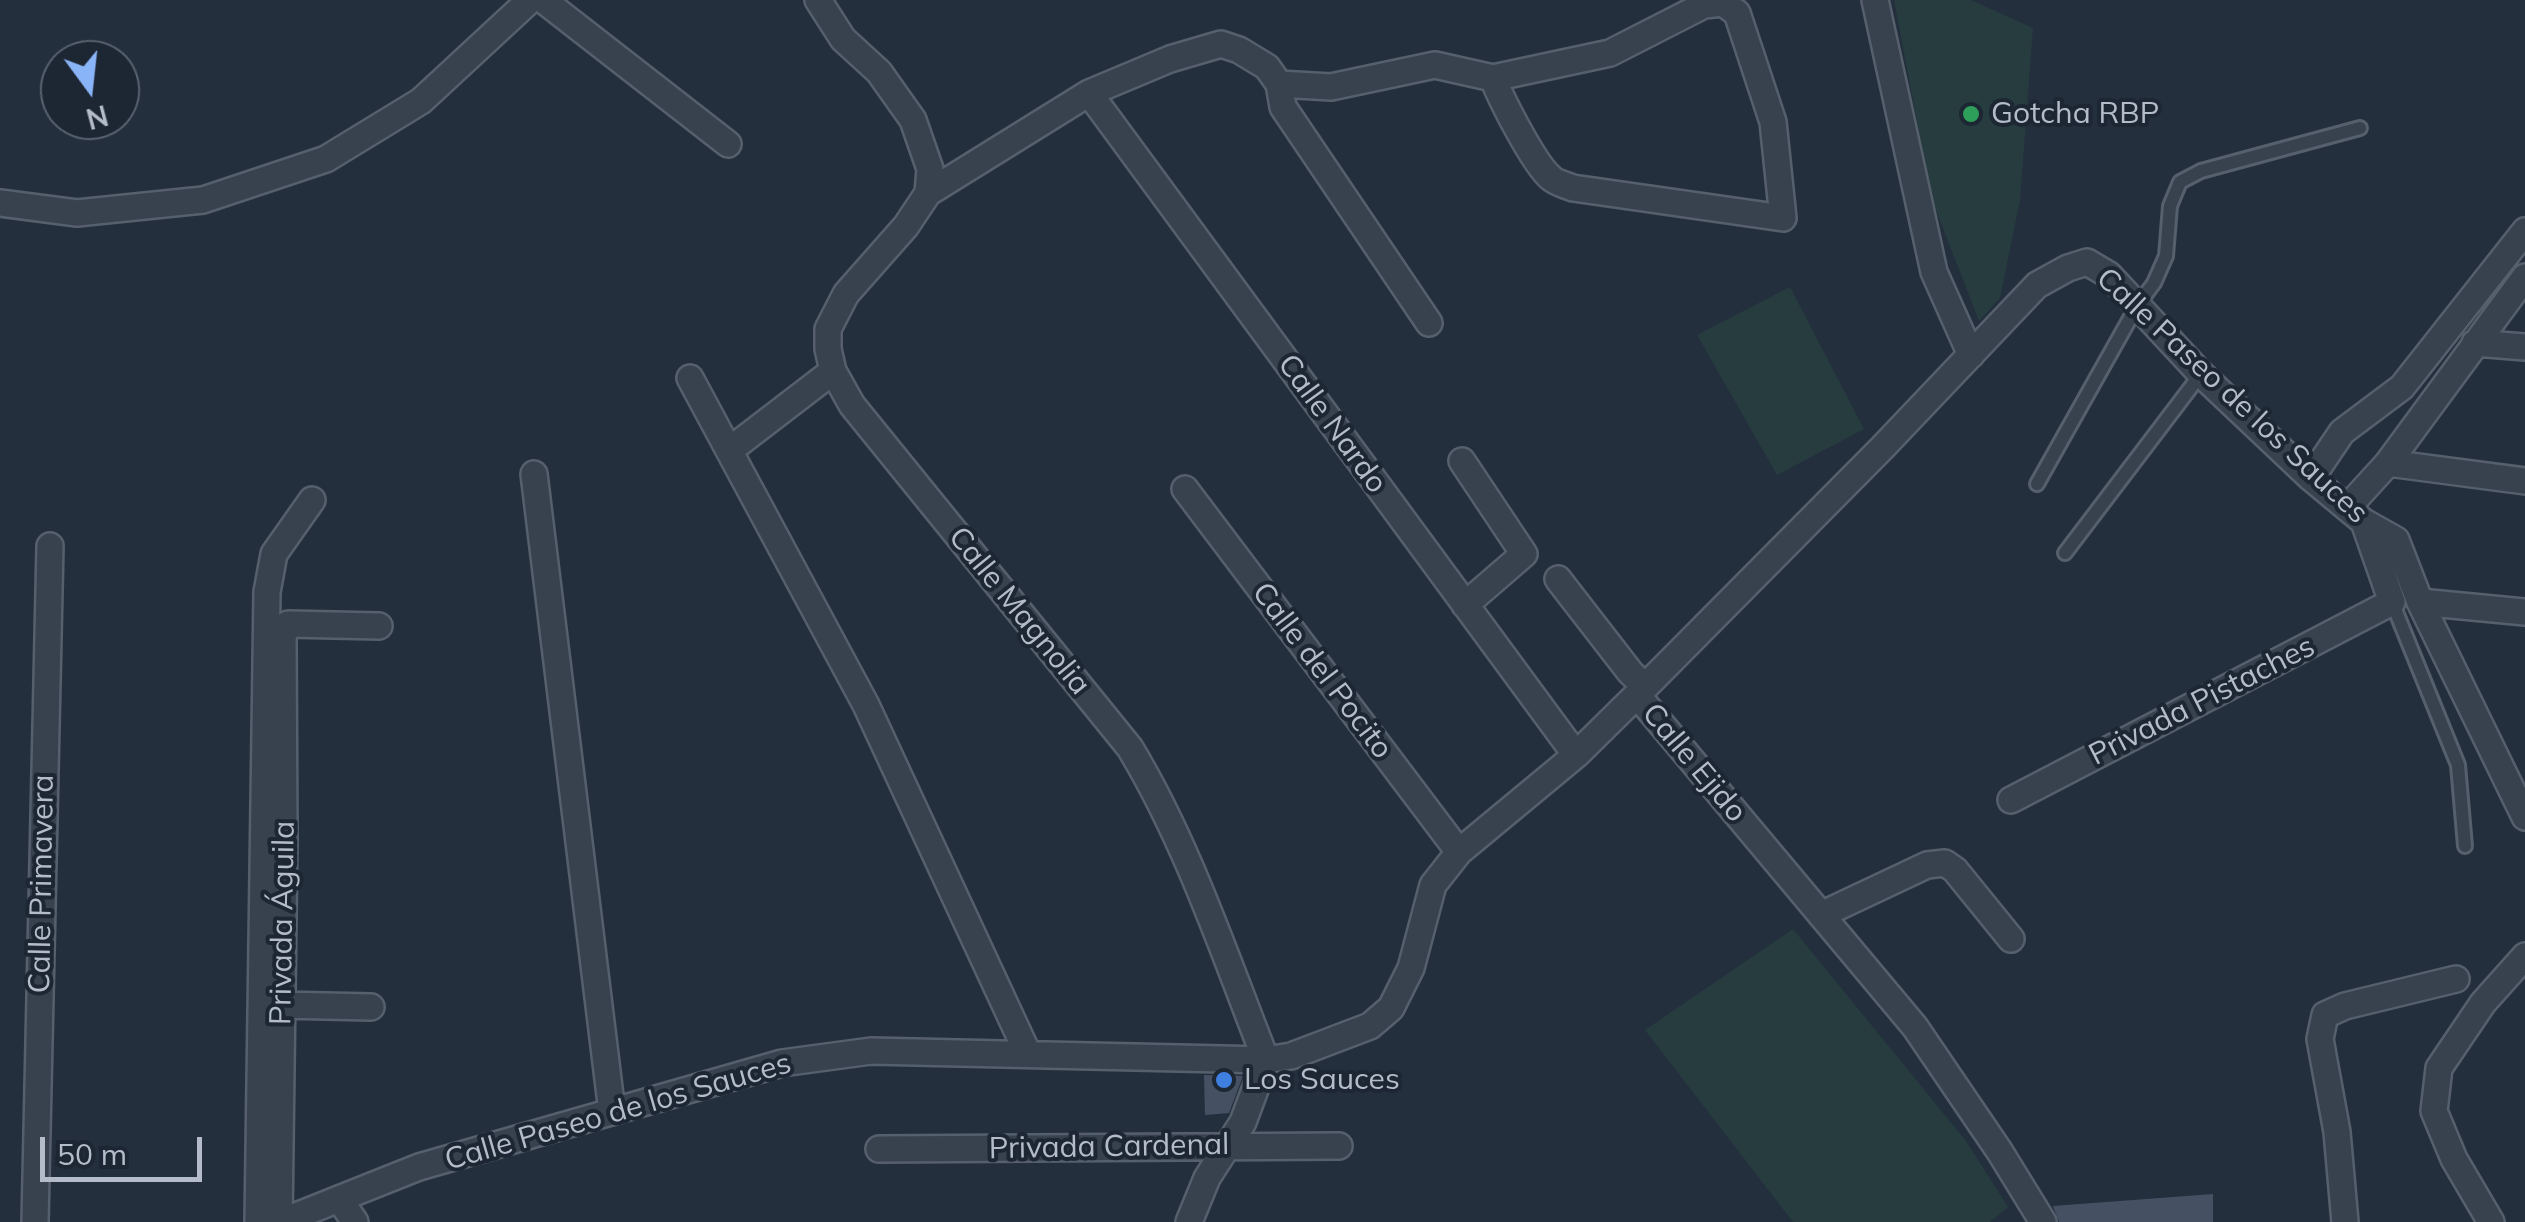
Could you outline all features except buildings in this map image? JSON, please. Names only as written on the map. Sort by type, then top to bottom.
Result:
[{"type":"street","points":[[0,202],[76,213],[203,200],[326,159],[421,101],[530,0]]},
{"type":"street","points":[[543,0],[728,144]]},
{"type":"street","points":[[818,0],[843,39],[879,72],[913,120],[930,170],[928,193]]},
{"type":"street","points":[[1875,0],[1934,272],[1970,355]]},
{"type":"street","points":[[1279,84],[1331,87],[1435,65],[1493,78],[1610,53],[1704,5],[1723,3],[1736,13],[1773,122],[1783,218],[1573,188],[1552,180],[1500,97],[1493,78]]},
{"type":"street","points":[[928,193],[1089,93],[1170,59],[1221,44],[1267,67],[1279,84],[1283,107],[1429,323]]},
{"type":"street","name":"Calle Nardo","points":[[1089,93],[1576,754]]},
{"type":"street","name":"Calle Magnolia","points":[[928,193],[906,226],[846,294],[828,329],[833,371],[852,405],[1130,748],[1150,781],[1198,891],[1266,1060]]},
{"type":"street","points":[[2310,478],[2342,432],[2402,387],[2525,231]]},
{"type":"street","name":"Calle Paseo de los Sauces","points":[[1641,691],[2037,285],[2088,262],[2109,275],[2202,374],[2310,478],[2355,515],[2396,540],[2420,602],[2523,809]]},
{"type":"street","points":[[2392,602],[2355,515],[2388,462],[2525,277]]},
{"type":"street","points":[[2475,342],[2525,346]]},
{"type":"street","points":[[730,450],[833,371]]},
{"type":"street","points":[[690,378],[866,705],[1028,1054]]},
{"type":"street","points":[[1462,461],[1524,554],[1466,605]]},
{"type":"street","points":[[2388,462],[2525,481]]},
{"type":"street","points":[[534,474],[612,1112]]},
{"type":"street","name":"Calle del Pocito","points":[[1185,490],[1460,852]]},
{"type":"street","points":[[258,1222],[267,592],[274,554],[312,500]]},
{"type":"street","name":"Calle Primavera","points":[[35,1222],[50,546]]},
{"type":"street","points":[[1558,579],[1641,691]]},
{"type":"street","name":"Privada Pistaches","points":[[2011,800],[2392,602]]},
{"type":"street","points":[[2420,602],[2525,612]]},
{"type":"street","name":"Privada Águila","points":[[280,1222],[284,637],[288,624],[379,626]]},
{"type":"street","name":"Calle Ejido","points":[[1266,1060],[1291,1056],[1370,1026],[1392,1008],[1411,968],[1433,885],[1460,852],[1576,754],[1641,691],[1915,1027],[2043,1222]]},
{"type":"street","points":[[1821,915],[1926,865],[1946,863],[2011,939]]},
{"type":"street","points":[[2491,1222],[2454,1159],[2434,1112],[2439,1068],[2482,1003],[2525,956]]},
{"type":"street","points":[[2345,1222],[2337,1132],[2320,1039],[2325,1014],[2456,979]]},
{"type":"street","points":[[282,1005],[370,1007]]},
{"type":"street","name":"Calle Paseo de los Sauces","points":[[280,1222],[420,1167],[782,1063],[871,1051],[1266,1060]]},
{"type":"street","points":[[1189,1222],[1207,1178],[1243,1122],[1266,1060]]},
{"type":"street","name":"Privada Cardenal","points":[[878,1150],[1339,1146]]},
{"type":"street","points":[[340,1200],[356,1222]]},
{"type":"lane","points":[[2037,484],[2137,306],[2154,283],[2166,256],[2170,206],[2180,182],[2202,171],[2360,128]]},
{"type":"lane","points":[[2065,554],[2202,374]]},
{"type":"lane","points":[[2392,602],[2458,764],[2465,846]]},
{"type":"green space","name":"Gotcha RBP","points":[[1894,0],[1971,0],[2033,28],[2020,200],[2000,298],[1979,321],[1932,200]]},
{"type":"green space","points":[[1790,287],[1864,429],[1777,475],[1697,335]]},
{"type":"green space","points":[[1793,929],[1966,1141],[2008,1207],[1990,1222],[1793,1222],[1645,1030]]},
{"type":"place","name":"Gotcha RBP","points":[[1971,114]]},
{"type":"place","name":"Los Sauces","points":[[1224,1080]]}]
